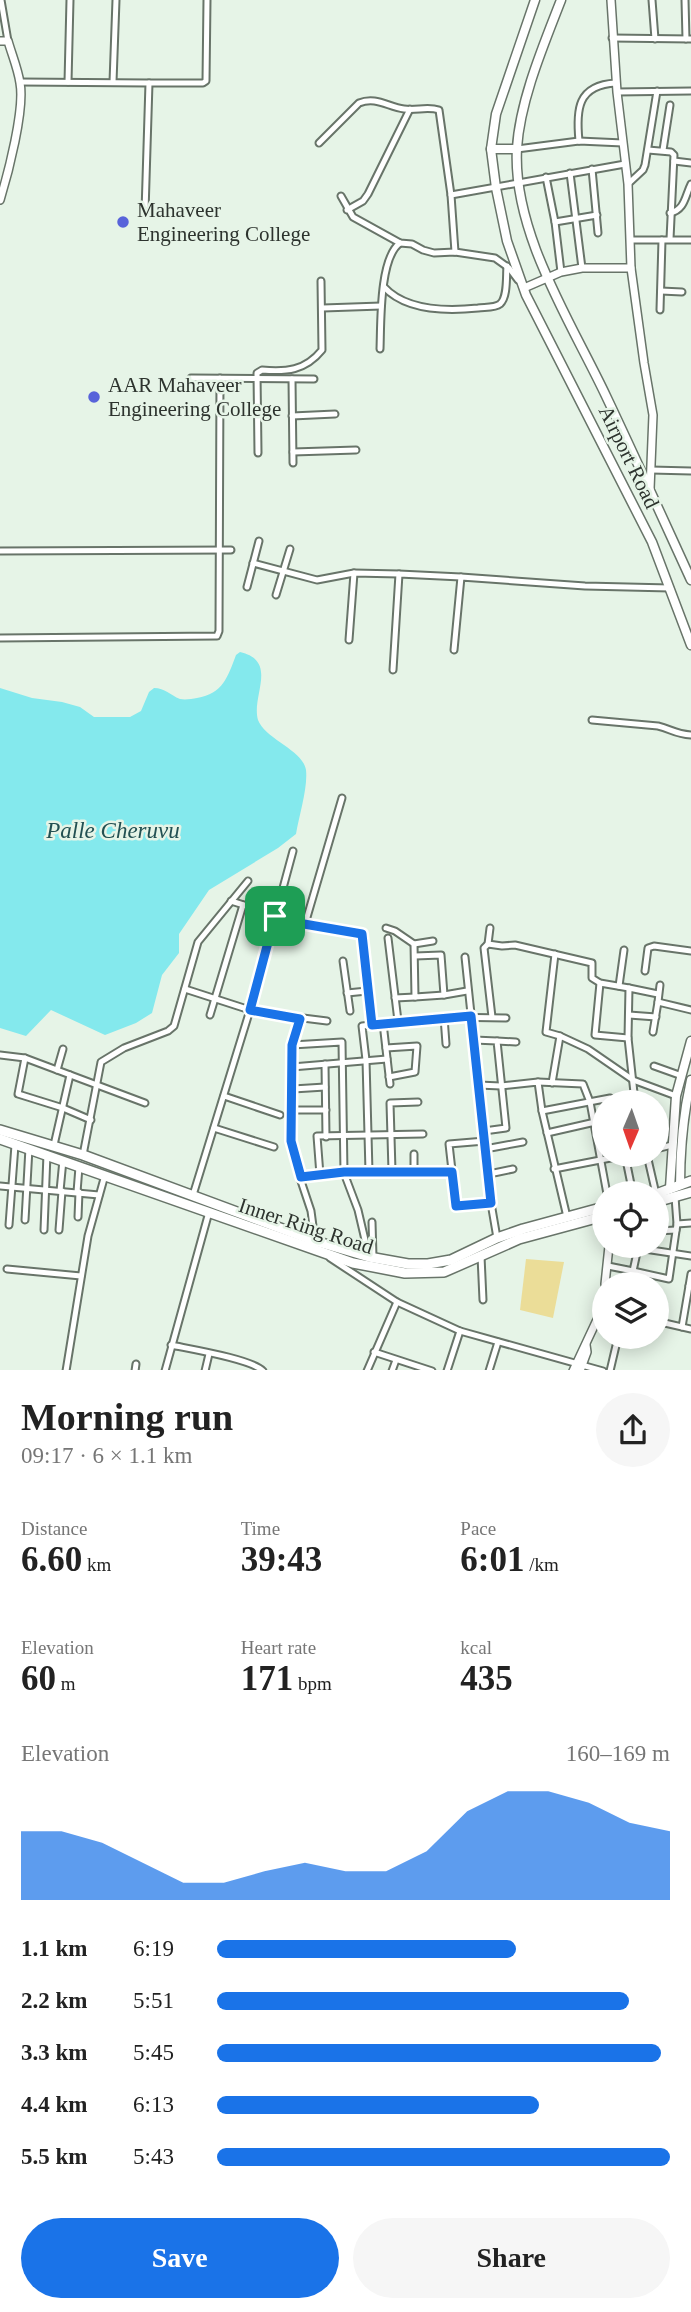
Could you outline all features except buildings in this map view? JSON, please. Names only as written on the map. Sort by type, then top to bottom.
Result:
[{"type":"highway","name":"Inner Ring Road","points":[[0,1130],[83,1154],[193,1195],[353,1263],[405,1273],[444,1272],[530,1231],[592,1210]]},
{"type":"highway","name":"Inner Ring Road","points":[[0,1139],[209,1212],[317,1246],[408,1264],[440,1263],[496,1238],[592,1218]]},
{"type":"highway","points":[[669,1194],[680,1185],[691,1181]]},
{"type":"highway","points":[[669,1192],[691,1192]]},
{"type":"main road","name":"Airport Road","points":[[535,0],[496,114],[491,149],[507,241],[524,288],[652,542],[691,645]]},
{"type":"main road","name":"Airport Road","points":[[561,0],[529,89],[517,149],[519,185],[529,231],[548,279],[691,580]]},
{"type":"main road","points":[[491,149],[517,149]]},
{"type":"main road","points":[[673,1192],[672,1145],[676,1096],[691,1041]]},
{"type":"main road","points":[[680,1185],[680,1146],[691,1080]]},
{"type":"street","points":[[0,200],[18,120],[20,82],[4,41],[1,0]]},
{"type":"street","points":[[68,82],[70,0]]},
{"type":"street","points":[[113,82],[116,0]]},
{"type":"street","points":[[20,82],[203,83],[206,81],[207,0]]},
{"type":"street","name":"Airport Road","points":[[611,0],[616,83],[628,184],[631,268],[653,415],[650,489]]},
{"type":"street","points":[[652,0],[655,39]]},
{"type":"street","points":[[612,38],[689,39],[685,0]]},
{"type":"street","points":[[145,212],[149,83]]},
{"type":"street","points":[[579,141],[579,105],[589,92],[602,83],[616,83]]},
{"type":"street","points":[[617,92],[691,91]]},
{"type":"street","points":[[628,184],[643,170],[657,92]]},
{"type":"street","points":[[319,143],[365,100],[371,99],[410,109],[432,108],[441,113],[455,252]]},
{"type":"street","points":[[663,150],[670,105]]},
{"type":"street","points":[[347,210],[363,201],[368,194],[410,109]]},
{"type":"street","points":[[517,149],[579,141],[623,143]]},
{"type":"street","points":[[648,150],[673,152],[670,239]]},
{"type":"street","points":[[674,161],[691,163]]},
{"type":"street","points":[[451,195],[625,164]]},
{"type":"street","points":[[592,169],[598,233]]},
{"type":"street","points":[[570,173],[582,268]]},
{"type":"street","points":[[546,177],[561,272]]},
{"type":"street","points":[[670,212],[675,212],[682,206],[691,184]]},
{"type":"street","points":[[341,196],[353,217],[400,243],[412,244],[434,253],[455,252],[495,258],[507,266],[524,288],[561,272],[582,268],[631,268]]},
{"type":"street","points":[[555,222],[597,215]]},
{"type":"street","points":[[630,240],[691,240]]},
{"type":"street","points":[[660,310],[662,240]]},
{"type":"street","points":[[380,349],[381,306],[387,265],[394,247],[400,243]]},
{"type":"street","points":[[384,287],[388,292],[408,302],[435,309],[493,306],[500,303],[504,297],[507,266]]},
{"type":"street","points":[[258,453],[259,370],[286,372],[300,367],[318,355],[324,344],[321,281]]},
{"type":"street","points":[[660,291],[682,292]]},
{"type":"street","points":[[323,308],[381,306]]},
{"type":"street","points":[[191,378],[314,379]]},
{"type":"street","points":[[0,638],[217,636],[220,378]]},
{"type":"street","points":[[292,379],[293,463]]},
{"type":"street","points":[[292,416],[335,414]]},
{"type":"street","points":[[293,452],[356,450]]},
{"type":"street","points":[[651,470],[691,471]]},
{"type":"street","points":[[247,587],[259,541]]},
{"type":"street","points":[[0,551],[231,550]]},
{"type":"street","points":[[276,595],[290,550]]},
{"type":"street","points":[[253,563],[317,580],[354,573],[399,574],[585,586],[670,588]]},
{"type":"street","points":[[349,640],[354,573]]},
{"type":"street","points":[[393,670],[399,574]]},
{"type":"street","points":[[454,650],[461,577]]},
{"type":"street","points":[[592,720],[657,726],[676,734],[691,735]]},
{"type":"street","points":[[304,924],[342,798]]},
{"type":"street","points":[[193,1195],[250,1010],[293,851]]},
{"type":"street","points":[[83,1154],[102,1062],[174,1026],[198,942],[248,881]]},
{"type":"street","points":[[231,901],[304,924],[362,934],[372,1025]]},
{"type":"street","points":[[210,1015],[243,905]]},
{"type":"street","points":[[386,928],[414,944],[433,941]]},
{"type":"street","points":[[490,928],[488,944],[484,948],[492,1017]]},
{"type":"street","points":[[388,939],[398,1021]]},
{"type":"street","points":[[414,944],[415,997]]},
{"type":"street","points":[[488,944],[516,945],[592,963],[592,978],[600,983],[658,994]]},
{"type":"street","points":[[645,971],[648,948],[654,946],[691,951]]},
{"type":"street","points":[[619,986],[624,950]]},
{"type":"street","points":[[555,954],[546,1032],[560,1035],[588,1049],[633,1080],[676,1096]]},
{"type":"street","points":[[415,956],[441,955],[444,995]]},
{"type":"street","points":[[465,957],[496,1238]]},
{"type":"street","points":[[343,961],[350,1011]]},
{"type":"street","points":[[600,983],[595,1035],[628,1038]]},
{"type":"street","points":[[653,1031],[660,985]]},
{"type":"street","points":[[629,988],[628,1038],[634,1090]]},
{"type":"street","points":[[185,989],[250,1010],[327,1021]]},
{"type":"street","points":[[347,993],[367,991]]},
{"type":"street","points":[[395,998],[467,991]]},
{"type":"street","points":[[658,1002],[691,1010]]},
{"type":"street","points":[[629,1015],[656,1017]]},
{"type":"street","points":[[369,1172],[363,1026],[444,1017],[506,1018]]},
{"type":"street","points":[[444,1017],[446,1044]]},
{"type":"street","points":[[300,1019],[292,1045],[291,1141],[311,1211],[317,1246],[397,1302],[460,1331],[603,1370]]},
{"type":"street","points":[[383,1023],[390,1084]]},
{"type":"street","points":[[552,1083],[560,1035]]},
{"type":"street","points":[[474,1040],[516,1042]]},
{"type":"street","points":[[484,1131],[506,1128],[497,1041]]},
{"type":"street","points":[[292,1045],[342,1042],[344,1172],[371,1257]]},
{"type":"street","points":[[386,1048],[417,1046],[415,1072],[389,1077]]},
{"type":"street","points":[[57,1070],[63,1049]]},
{"type":"street","points":[[0,1055],[25,1058],[145,1103]]},
{"type":"street","points":[[25,1058],[18,1094],[64,1108],[91,1120]]},
{"type":"street","points":[[292,1067],[387,1059]]},
{"type":"street","points":[[326,1064],[326,1137]]},
{"type":"street","points":[[654,1066],[682,1076]]},
{"type":"street","points":[[54,1145],[70,1075]]},
{"type":"street","points":[[478,1085],[538,1082],[583,1084],[592,1115]]},
{"type":"street","points":[[538,1082],[554,1169],[567,1217]]},
{"type":"street","points":[[293,1089],[325,1087]]},
{"type":"street","points":[[224,1096],[280,1115]]},
{"type":"street","points":[[392,1171],[390,1103],[418,1102]]},
{"type":"street","points":[[542,1111],[590,1102]]},
{"type":"street","points":[[292,1110],[326,1110]]},
{"type":"street","points":[[547,1133],[592,1122]]},
{"type":"street","points":[[214,1128],[274,1147]]},
{"type":"street","points":[[320,1175],[317,1136],[422,1135]]},
{"type":"street","points":[[491,1203],[456,1206],[449,1144],[523,1142]]},
{"type":"street","points":[[9,1225],[15,1143]]},
{"type":"street","points":[[25,1220],[30,1148]]},
{"type":"street","points":[[44,1230],[47,1154]]},
{"type":"street","points":[[414,1154],[414,1171]]},
{"type":"street","points":[[59,1230],[62,1160]]},
{"type":"street","points":[[554,1169],[592,1162]]},
{"type":"street","points":[[78,1217],[79,1166]]},
{"type":"street","points":[[489,1174],[513,1169]]},
{"type":"street","points":[[301,1177],[344,1172],[452,1172]]},
{"type":"street","points":[[66,1370],[88,1236],[105,1175]]},
{"type":"street","points":[[0,1186],[99,1195]]},
{"type":"street","points":[[608,1266],[669,1279],[677,1227],[673,1192]]},
{"type":"street","points":[[165,1370],[209,1212]]},
{"type":"street","points":[[371,1257],[372,1222]]},
{"type":"street","points":[[669,1229],[691,1223]]},
{"type":"street","points":[[669,1252],[691,1256]]},
{"type":"street","points":[[481,1256],[483,1300]]},
{"type":"street","points":[[607,1272],[608,1258]]},
{"type":"street","points":[[633,1271],[636,1258]]},
{"type":"street","points":[[7,1269],[81,1276]]},
{"type":"street","points":[[682,1327],[691,1274]]},
{"type":"street","points":[[367,1370],[397,1302]]},
{"type":"street","points":[[669,1324],[691,1329]]},
{"type":"street","points":[[447,1370],[460,1331]]},
{"type":"street","points":[[573,1370],[580,1365],[587,1352],[586,1345],[592,1332]]},
{"type":"street","points":[[489,1370],[498,1342]]},
{"type":"street","points":[[171,1345],[246,1362],[263,1370]]},
{"type":"street","points":[[610,1370],[615,1349]]},
{"type":"street","points":[[374,1352],[432,1370]]},
{"type":"street","points":[[205,1370],[209,1354]]},
{"type":"street","points":[[392,1370],[396,1360]]},
{"type":"street","points":[[244,1370],[246,1362]]},
{"type":"shaded area","points":[[526,1259],[564,1262],[553,1318],[520,1310]]},
{"type":"water","name":"Palle Cheruvu","points":[[240,652],[252,657],[261,671],[258,720],[268,733],[298,756],[306,770],[305,793],[296,834],[209,890],[179,934],[179,953],[162,975],[152,1013],[136,1023],[105,1035],[51,1010],[26,1036],[0,1028],[0,688],[32,698],[80,707],[94,717],[130,717],[141,711],[149,692],[154,688],[182,699],[213,693],[223,683]]},
{"type":"place","name":"Mahaveer Engineering College","points":[[123,222]]},
{"type":"place","name":"AAR Mahaveer Engineering College","points":[[94,397]]},
{"type":"route","points":[[275,916],[362,934],[372,1025],[471,1016],[491,1203],[456,1206],[452,1172],[344,1172],[301,1177],[291,1141],[292,1045],[300,1019],[250,1010],[275,916]]}]
